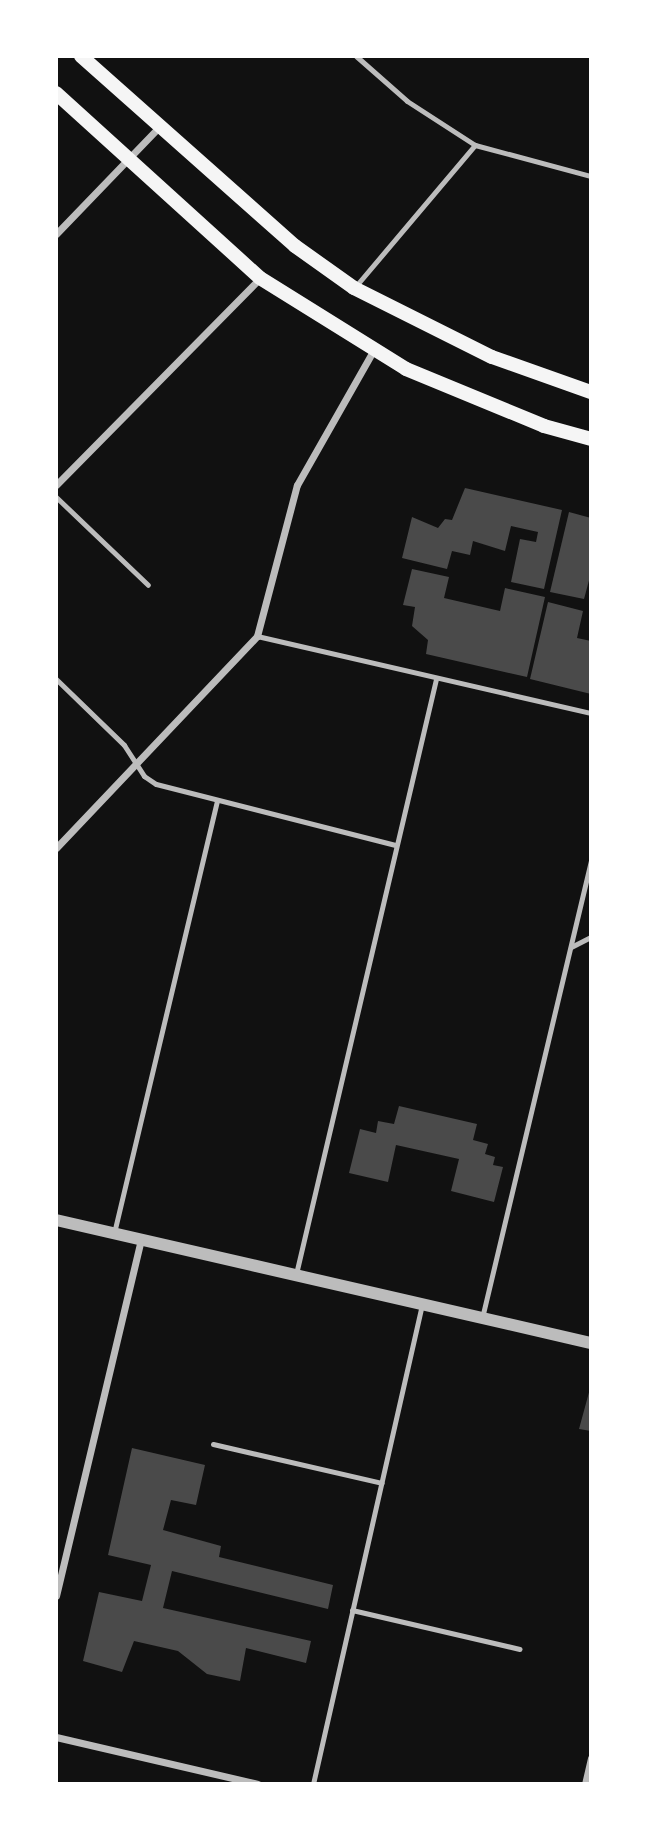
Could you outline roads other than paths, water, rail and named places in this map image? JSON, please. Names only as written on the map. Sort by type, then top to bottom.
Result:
[{"type":"main road","points":[[81,56],[158,128],[295,246],[354,288],[492,357],[591,392]]},
{"type":"main road","points":[[56,93],[260,278],[373,351],[482,401],[591,439]]},
{"type":"street","points":[[56,234],[158,128]]},
{"type":"street","points":[[56,485],[260,278]]},
{"type":"street","points":[[56,848],[257,636],[297,485],[373,351]]},
{"type":"street","points":[[56,1220],[591,1343]]},
{"type":"street","points":[[56,1595],[141,1239]]},
{"type":"street","points":[[56,1737],[258,1784]]},
{"type":"street","points":[[585,1784],[591,1758]]},
{"type":"lane","points":[[356,56],[407,101],[475,145],[591,176]]},
{"type":"lane","points":[[354,288],[475,145]]},
{"type":"lane","points":[[56,497],[148,585]]},
{"type":"lane","points":[[257,636],[591,713]]},
{"type":"lane","points":[[56,679],[138,762],[144,776],[156,784],[395,845]]},
{"type":"lane","points":[[296,1274],[436,679]]},
{"type":"lane","points":[[114,1233],[216,801]]},
{"type":"lane","points":[[482,1318],[591,860]]},
{"type":"lane","points":[[571,947],[591,937]]},
{"type":"lane","points":[[313,1784],[422,1304]]},
{"type":"lane","points":[[213,1444],[382,1483]]},
{"type":"lane","points":[[352,1610],[520,1649]]}]
